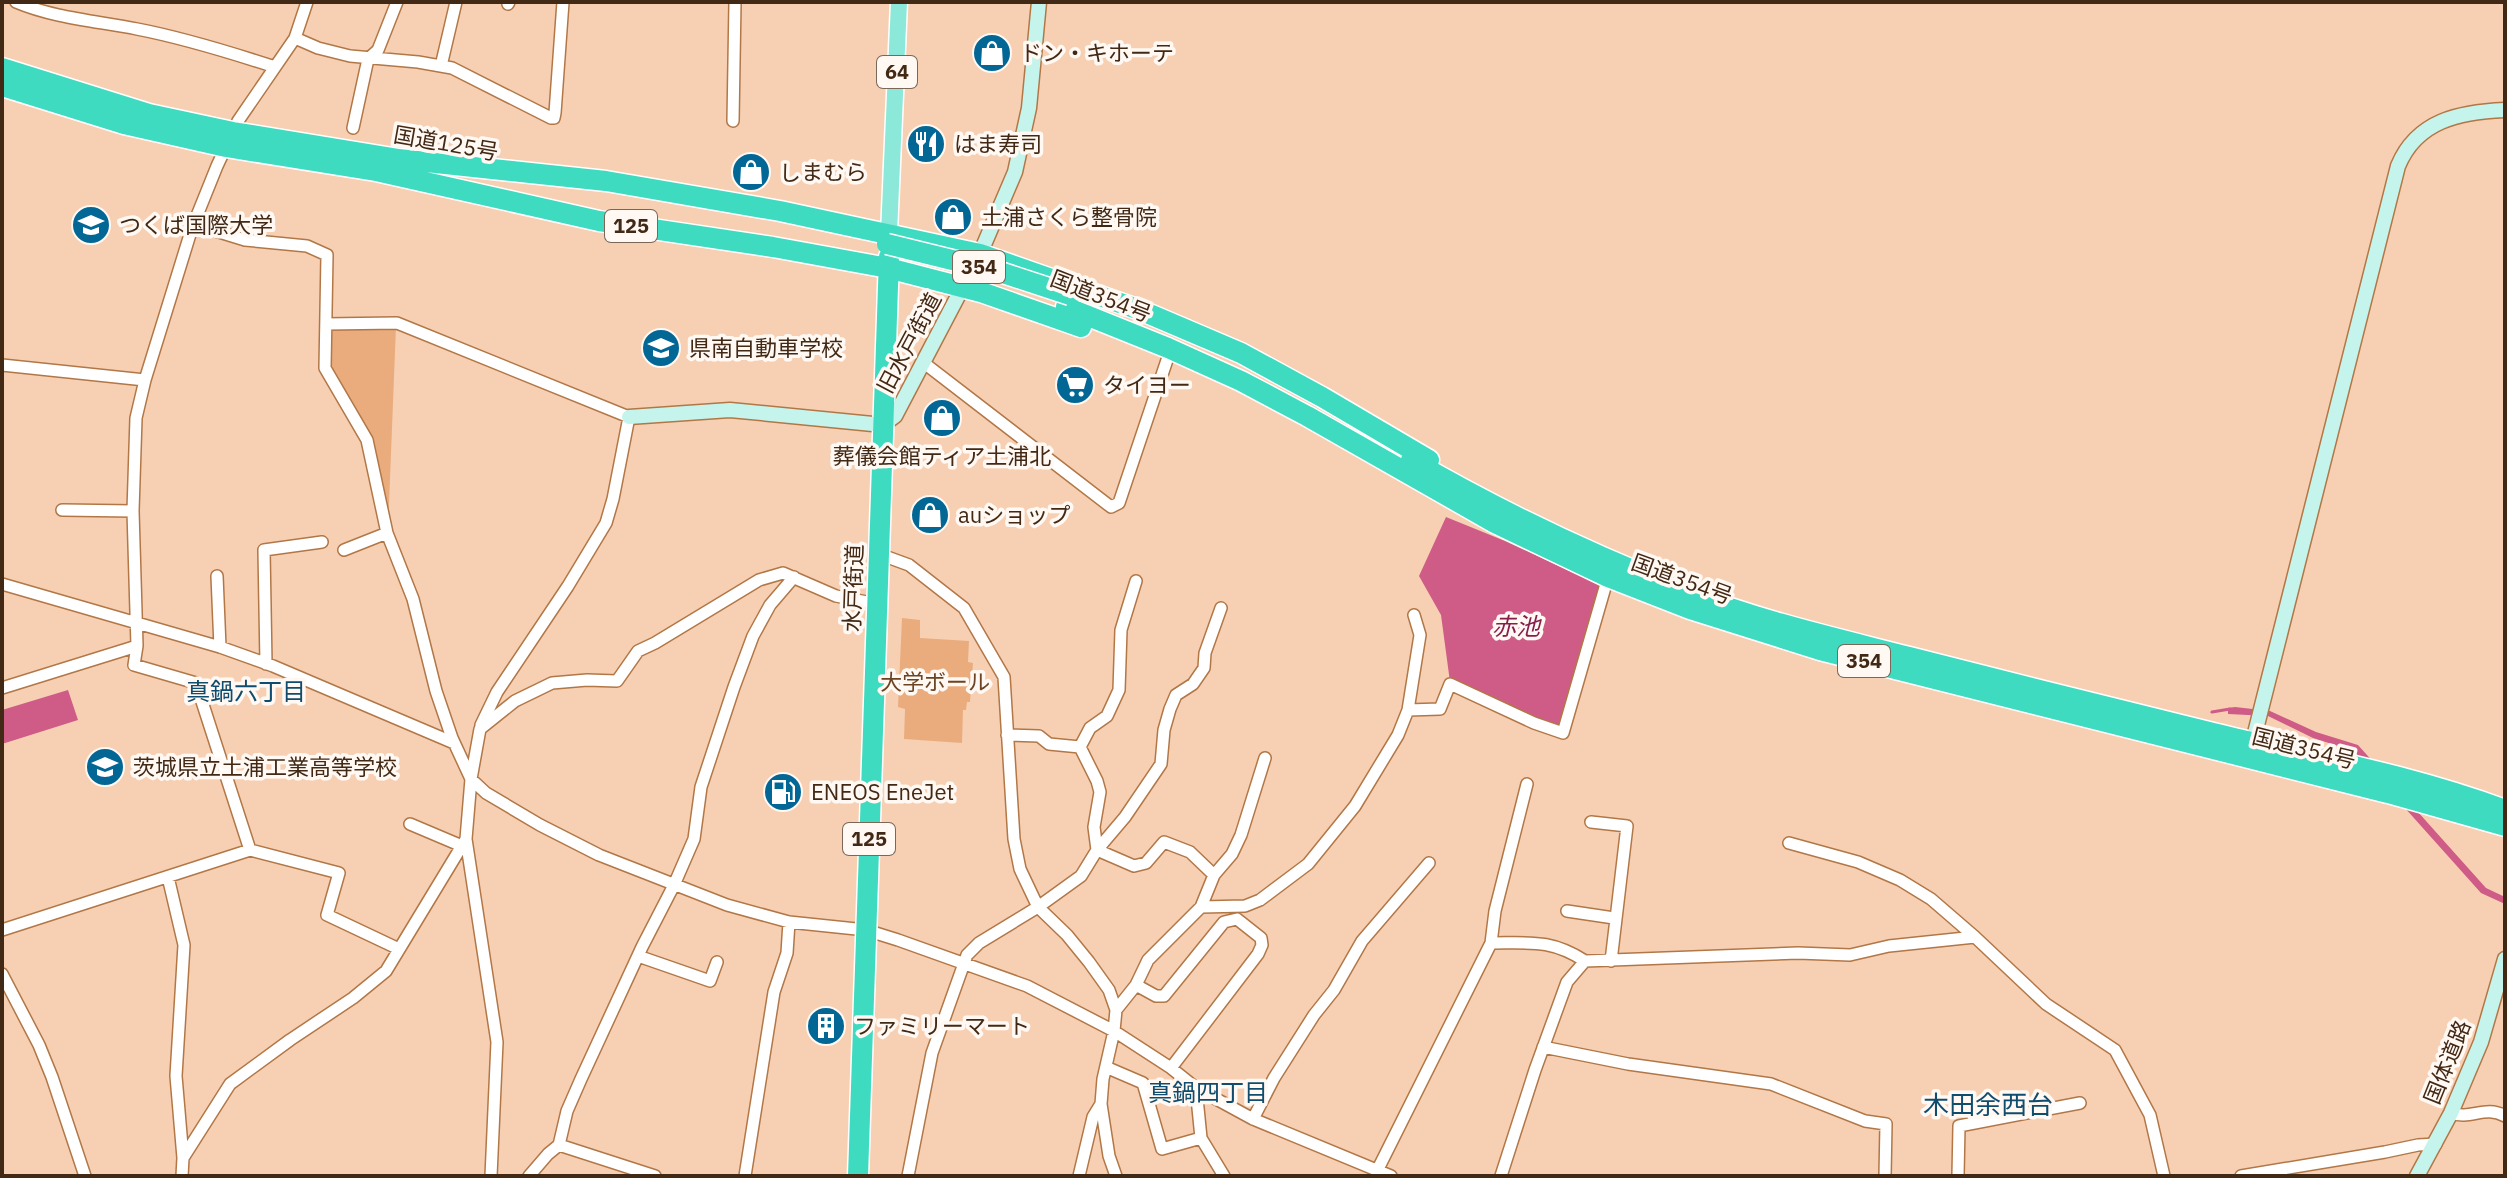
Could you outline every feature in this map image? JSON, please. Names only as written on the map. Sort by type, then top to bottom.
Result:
[{"type":"highway","name":"国道125号","points":[[2,68],[229,140]]},
{"type":"highway","name":"国道125号","points":[[2,86],[124,124],[382,164],[888,250]]},
{"type":"highway","name":"125","points":[[382,164],[599,221],[773,247],[888,250]]},
{"type":"highway","name":"125","points":[[382,164],[606,181],[780,211],[888,250]]},
{"type":"highway","points":[[888,250],[980,254],[1140,310],[1241,353],[1427,459],[1498,516]]},
{"type":"highway","points":[[888,250],[963,287],[1167,360],[1304,426],[1411,488],[1498,516]]},
{"type":"highway","name":"国道354号","points":[[888,250],[997,271],[1068,301],[1167,333],[1237,365],[1608,577],[1690,609],[1820,650],[2445,807],[2505,826]]},
{"type":"highway","name":"水戸街道","points":[[858,1176],[888,250]]},
{"type":"highway","name":"国道354号","points":[[1498,516],[1690,593],[1812,633],[2245,757],[2413,781],[2505,810]]},
{"type":"main road","name":"水戸街道","points":[[888,250],[899,2]]},
{"type":"street","points":[[16,2],[38,11],[217,48],[275,67]]},
{"type":"street","points":[[250,850],[196,683],[134,665],[137,646],[133,511],[136,418],[171,289],[193,224],[238,121],[295,38],[307,2]]},
{"type":"street","points":[[353,128],[368,59],[378,50],[397,2]]},
{"type":"street","points":[[441,66],[456,2]]},
{"type":"street","points":[[295,38],[318,48],[368,59],[441,66],[471,76],[540,114],[554,118],[563,2]]},
{"type":"street","points":[[733,121],[735,2]]},
{"type":"street","name":"旧水戸街道","points":[[883,425],[895,416],[980,254],[1021,154],[1029,108],[1039,2]]},
{"type":"street","points":[[2245,757],[2398,166],[2412,142],[2443,119],[2464,113],[2505,110]]},
{"type":"street","points":[[193,224],[245,240],[307,246],[327,255],[325,368],[367,440],[387,533],[413,599],[436,691],[454,743],[471,779],[486,793],[599,855],[727,905],[789,922],[866,930],[1027,986],[1114,1031],[1196,1088],[1253,1119],[1377,1173],[1391,1176]]},
{"type":"street","points":[[326,324],[397,323],[629,417],[730,410],[883,425]]},
{"type":"street","points":[[924,363],[1111,507],[1119,503],[1167,360]]},
{"type":"street","points":[[2,365],[145,380]]},
{"type":"street","points":[[885,368],[901,384],[912,384]]},
{"type":"street","points":[[491,1176],[497,1042],[464,842],[480,729],[497,692],[606,523],[629,417]]},
{"type":"street","points":[[62,510],[133,511]]},
{"type":"street","points":[[344,550],[387,533]]},
{"type":"street","points":[[266,664],[264,550],[322,542]]},
{"type":"street","points":[[879,554],[909,565],[969,614],[1004,677],[1014,839],[1020,869],[1038,907],[1089,962],[1109,990],[1116,1010],[1101,1104],[1109,1156],[1116,1176]]},
{"type":"street","points":[[480,729],[515,701],[552,683],[617,681],[638,651],[759,580],[783,573],[836,596],[877,604]]},
{"type":"street","points":[[217,576],[220,647]]},
{"type":"street","points":[[529,1176],[559,1145],[567,1111],[694,839],[701,787],[748,649],[770,605],[794,577]]},
{"type":"street","points":[[1408,710],[1440,709],[1450,684],[1563,733],[1608,577]]},
{"type":"street","points":[[1080,747],[1090,728],[1107,716],[1119,690],[1121,630],[1136,581]]},
{"type":"street","points":[[2,584],[220,647],[454,743]]},
{"type":"street","points":[[908,1176],[929,1064],[967,955],[979,943],[1081,876],[1097,850],[1125,817],[1161,764],[1164,730],[1170,709],[1176,695],[1193,684],[1204,668],[1205,653],[1221,608]]},
{"type":"street","points":[[1201,907],[1245,906],[1260,900],[1308,864],[1355,806],[1398,735],[1408,710],[1420,635],[1414,615]]},
{"type":"street","points":[[2,688],[137,646]]},
{"type":"street","points":[[1007,735],[1039,736],[1049,744],[1080,747]]},
{"type":"street","points":[[1080,747],[1100,792],[1094,827],[1097,850]]},
{"type":"street","points":[[1116,1010],[1136,985],[1148,960],[1201,907],[1214,875],[1232,854],[1241,835],[1265,758]]},
{"type":"street","points":[[1377,1173],[1491,943],[1495,911],[1527,784]]},
{"type":"street","points":[[1591,822],[1627,826],[1611,961]]},
{"type":"street","points":[[410,824],[464,842]]},
{"type":"street","points":[[183,1158],[230,1084],[353,998],[386,971],[464,842]]},
{"type":"street","points":[[1097,850],[1134,866],[1146,863],[1164,842],[1190,852],[1214,875]]},
{"type":"street","points":[[1789,843],[1858,862],[1900,880],[1931,899],[2046,1004],[2115,1050],[2150,1115],[2164,1176]]},
{"type":"street","points":[[2,930],[250,850],[339,873],[327,915],[399,949]]},
{"type":"street","points":[[1253,1119],[1274,1078],[1314,1015],[1334,990],[1362,941],[1429,863]]},
{"type":"street","points":[[168,877],[184,945],[176,1076],[182,1176]]},
{"type":"street","points":[[1567,911],[1614,918]]},
{"type":"street","points":[[1136,985],[1156,996],[1164,996],[1224,922],[1237,919],[1261,938],[1258,954],[1171,1068]]},
{"type":"street","points":[[745,1176],[774,992],[787,953],[789,922]]},
{"type":"street","points":[[1491,943],[1541,944],[1565,948],[1585,961],[1611,961],[1812,953],[1850,955],[1889,946],[1975,937]]},
{"type":"street","points":[[638,956],[710,981],[717,962]]},
{"type":"street","name":"国体道路","points":[[2417,1176],[2451,1113],[2481,1042],[2505,959]]},
{"type":"street","points":[[1501,1176],[1567,982],[1585,961]]},
{"type":"street","points":[[2,974],[48,1066],[85,1176]]},
{"type":"street","points":[[1543,1047],[1628,1064],[1771,1084],[1865,1121],[1886,1124],[1885,1176]]},
{"type":"street","points":[[1108,1068],[1143,1083],[1162,1149],[1201,1138]]},
{"type":"street","points":[[1196,1088],[1201,1138],[1224,1176]]},
{"type":"street","points":[[1958,1176],[1959,1126],[2080,1103]]},
{"type":"street","points":[[1079,1176],[1093,1117],[1101,1104]]},
{"type":"street","points":[[2451,1113],[2460,1116],[2493,1111],[2505,1116]]},
{"type":"street","points":[[2241,1176],[2436,1144]]},
{"type":"street","points":[[559,1145],[655,1176]]},
{"type":"green space","points":[[329,326],[396,326],[388,530],[370,439],[329,367]]},
{"type":"green space","name":"大学ボール","points":[[902,618],[920,620],[920,638],[969,641],[968,662],[973,663],[970,702],[963,710],[962,743],[904,739],[905,709],[898,707]]},
{"type":"water","name":"赤池","points":[[1446,517],[1602,586],[1562,731],[1450,682],[1441,615],[1419,576]]},
{"type":"water","points":[[68,690],[78,720],[2,744],[2,710]]},
{"type":"water","points":[[2228,708],[2270,711],[2316,732],[2358,745],[2486,888],[2505,897],[2505,904],[2481,893],[2354,751],[2313,738],[2268,716],[2228,714]]},
{"type":"waterway","points":[[2212,712],[2230,709]]},
{"type":"place","name":"ドン・キホーテ","points":[[992,53]]},
{"type":"place","name":"はま寿司","points":[[926,144]]},
{"type":"place","name":"しまむら","points":[[751,172]]},
{"type":"place","name":"土浦さくら整骨院","points":[[953,217]]},
{"type":"place","name":"つくば国際大学","points":[[91,225]]},
{"type":"place","name":"県南自動車学校","points":[[661,348]]},
{"type":"place","name":"タイヨー","points":[[1075,385]]},
{"type":"place","name":"葬儀会館ティア土浦北","points":[[942,418]]},
{"type":"place","name":"auショップ","points":[[930,515]]},
{"type":"place","name":"茨城県立土浦工業高等学校","points":[[105,767]]},
{"type":"place","name":"ENEOS EneJet","points":[[783,792]]},
{"type":"place","name":"ファミリーマート","points":[[826,1026]]},
{"type":"district","name":"真鍋六丁目","points":[[246,692]]},
{"type":"district","name":"真鍋四丁目","points":[[1208,1093]]},
{"type":"district","name":"木田余西台","points":[[1988,1105]]}]
